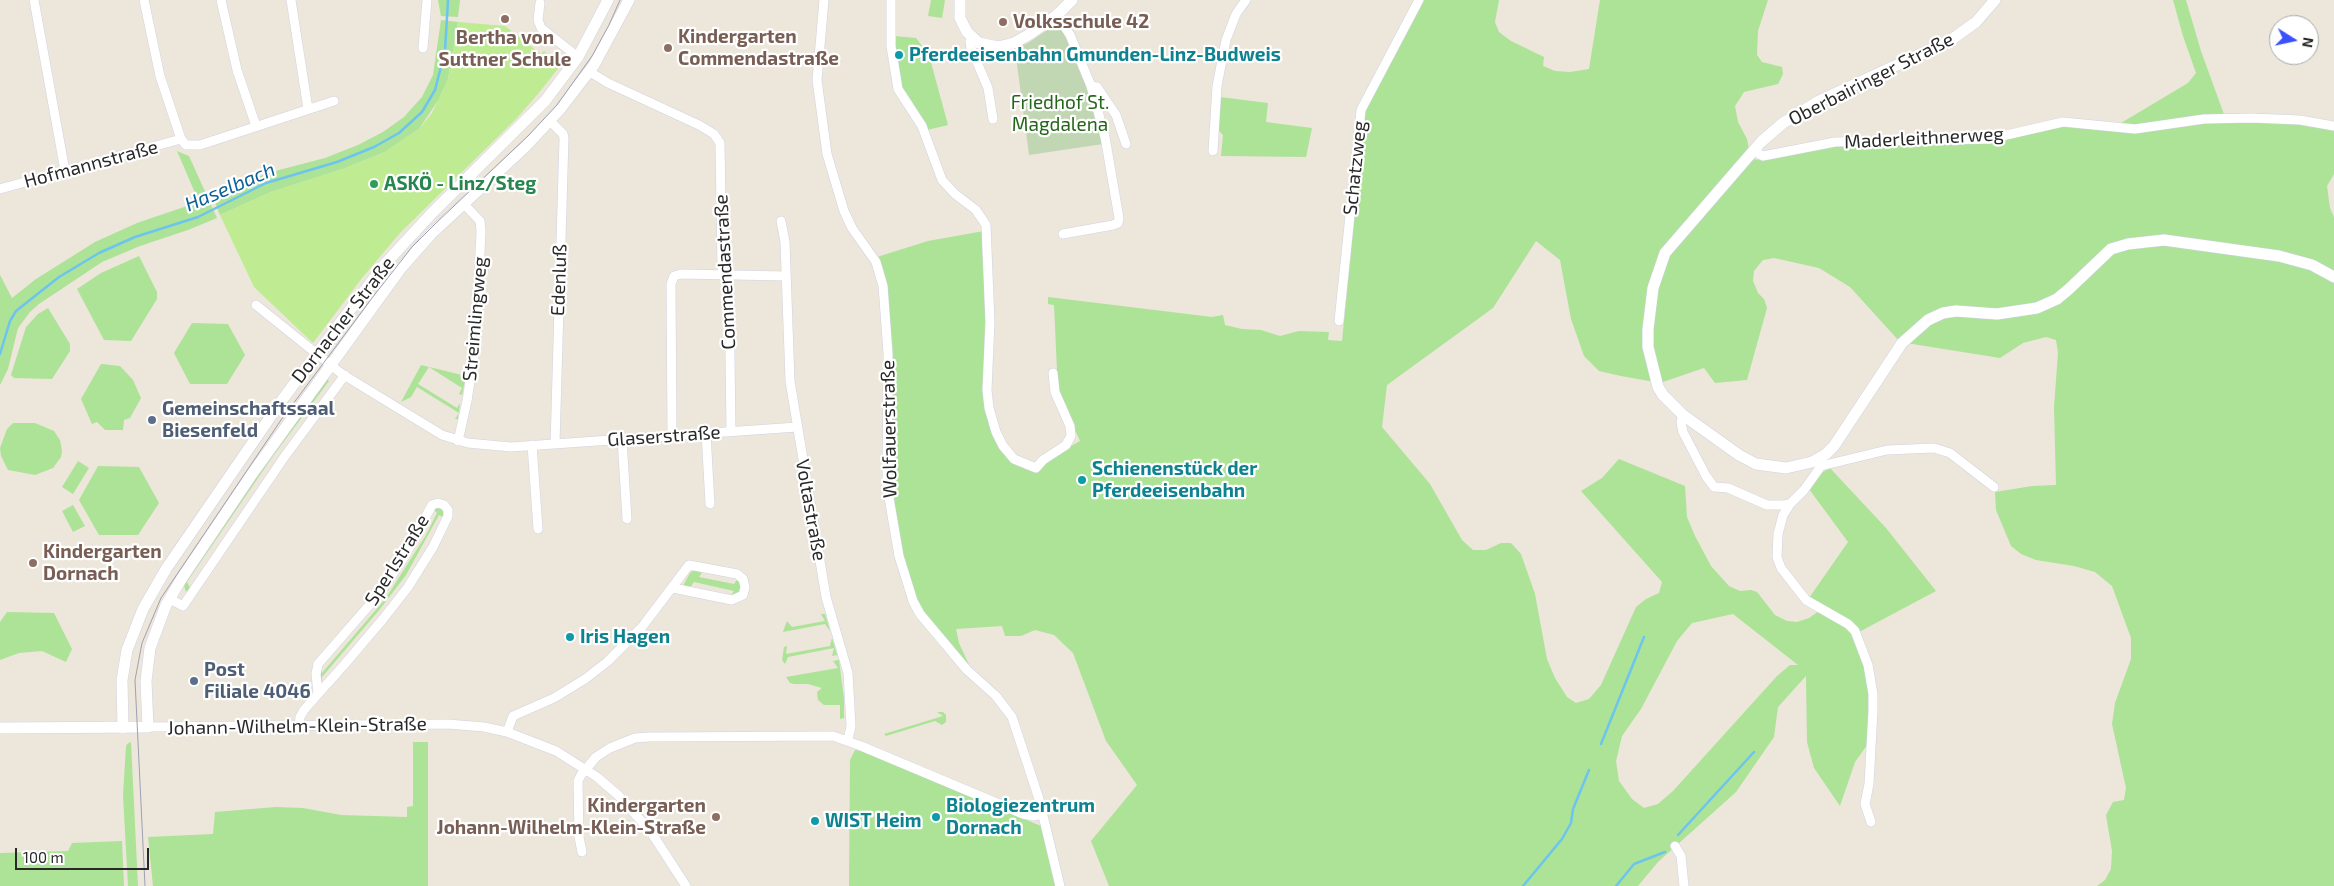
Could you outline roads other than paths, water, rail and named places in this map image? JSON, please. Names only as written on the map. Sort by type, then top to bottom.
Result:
[{"type":"street","points":[[34,0],[65,171]]},
{"type":"street","points":[[144,0],[160,74],[181,139],[188,146],[200,145],[334,100]]},
{"type":"street","points":[[221,0],[233,56],[256,126]]},
{"type":"street","points":[[291,0],[308,109]]},
{"type":"street","points":[[422,48],[426,0]]},
{"type":"street","name":"Dornacher Straße","points":[[123,728],[122,680],[127,650],[143,609],[166,570],[246,451],[316,354],[384,265],[409,236],[531,118],[555,90],[578,57],[608,0]]},
{"type":"street","name":"Dornacher Straße","points":[[148,727],[146,681],[148,658],[156,629],[170,598],[252,474],[410,258],[463,203],[550,121],[590,72],[610,39],[629,0]]},
{"type":"street","name":"Wolfauerstraße","points":[[824,0],[817,80],[827,154],[844,211],[852,228],[876,262],[883,286],[888,352],[887,486],[899,556],[913,601],[920,614],[967,670],[996,696],[1012,717],[1043,814],[1060,886]]},
{"type":"street","points":[[891,0],[891,46],[898,89],[922,126],[942,180],[955,194],[976,210],[986,225],[990,322],[987,390],[994,426],[999,439],[1008,452],[1022,464],[1036,468],[1043,460],[1066,445],[1071,436],[1070,426],[1055,392],[1054,373]]},
{"type":"street","points":[[960,0],[960,18],[972,38],[987,46],[1006,46],[1030,34],[1057,15],[1072,0]]},
{"type":"street","points":[[1213,151],[1217,86],[1226,40],[1236,14],[1246,0]]},
{"type":"street","name":"Schatzweg","points":[[1340,321],[1361,110],[1419,0]]},
{"type":"street","name":"Oberbairinger Straße","points":[[1994,487],[1950,453],[1934,448],[1887,450],[1786,468],[1756,464],[1682,415],[1663,395],[1658,387],[1650,361],[1648,329],[1653,288],[1658,267],[1665,253],[1754,151],[1783,123],[1819,101],[1951,40],[1976,22],[1996,0]]},
{"type":"street","points":[[540,3],[538,20],[541,28],[578,57]]},
{"type":"street","points":[[1057,15],[1070,35],[1091,86],[1105,137],[1119,218],[1118,223],[1113,225],[1063,234]]},
{"type":"street","points":[[972,38],[970,48],[988,88],[993,119]]},
{"type":"street","name":"Commendastraße","points":[[590,72],[611,84],[699,125],[717,138],[720,151],[722,268],[729,281],[731,431]]},
{"type":"street","points":[[1091,86],[1097,87],[1116,115],[1126,144]]},
{"type":"street","name":"Maderleithnerweg","points":[[1754,151],[1763,156],[1835,142],[1989,138],[2063,122],[2135,129],[2204,119],[2251,118],[2300,120],[2334,126]]},
{"type":"street","name":"Edenluß","points":[[550,121],[563,134],[564,138],[555,444]]},
{"type":"street","name":"Hofmannstraße","points":[[0,189],[181,139]]},
{"type":"street","name":"Streimlingweg","points":[[458,441],[467,400],[476,341],[481,238],[480,221],[463,203]]},
{"type":"street","name":"Voltastraße","points":[[781,221],[784,232],[788,348],[797,427],[826,597],[848,673],[851,726],[848,740]]},
{"type":"street","name":"Oberbairinger Straße","points":[[1871,822],[1865,804],[1869,784],[1873,711],[1873,694],[1868,665],[1855,632],[1848,624],[1806,600],[1781,568],[1776,557],[1778,534],[1783,515],[1790,504],[1813,480],[1819,463],[1834,446],[1902,344],[1928,320],[1943,313],[1956,311],[1997,314],[2037,308],[2057,299],[2110,249],[2146,241],[2173,241],[2279,256],[2312,265],[2334,277]]},
{"type":"street","points":[[672,435],[672,284],[674,276],[682,274],[786,276]]},
{"type":"street","name":"Glaserstraße","points":[[256,305],[331,366],[442,435],[458,441],[501,446],[532,445],[797,427]]},
{"type":"street","name":"Dornacher Straße","points":[[170,598],[182,606],[279,463],[345,375]]},
{"type":"street","points":[[1682,415],[1680,422],[1684,432],[1706,476],[1714,487],[1728,488],[1767,505],[1790,504]]},
{"type":"street","points":[[706,433],[710,504]]},
{"type":"street","points":[[622,439],[627,519]]},
{"type":"street","points":[[532,445],[538,529]]},
{"type":"street","name":"Sperlstraße","points":[[300,725],[302,713],[383,619],[408,587],[425,561],[448,516],[448,510],[444,505],[435,504],[430,508],[403,559],[379,594],[318,664],[316,670],[318,694]]},
{"type":"street","points":[[507,732],[513,716],[554,698],[585,679],[607,662],[639,631],[689,565],[736,574],[743,579],[746,587],[743,595],[732,600],[673,588]]},
{"type":"street","name":"Johann-Wilhelm-Klein-Straße","points":[[0,728],[448,724],[484,727],[507,732],[542,744],[585,768],[618,795],[642,821],[668,855],[686,886]]},
{"type":"street","points":[[582,852],[579,837],[578,781],[585,768],[610,748],[635,738],[833,736],[848,740],[1023,814],[1033,816],[1043,814]]},
{"type":"street","points":[[1675,846],[1681,856],[1684,886]]},
{"type":"waterway","name":"Haselbach","points":[[0,354],[10,321],[16,311],[59,277],[99,253],[135,237],[198,217],[266,183],[337,162],[374,147],[399,133],[422,112],[435,90],[445,51],[448,0]]},
{"type":"waterway","points":[[1601,744],[1644,637]]},
{"type":"waterway","points":[[1678,835],[1754,752]]},
{"type":"waterway","points":[[1523,886],[1562,839],[1571,823],[1573,809],[1589,770]]},
{"type":"waterway","points":[[1616,886],[1634,864],[1665,852]]},
{"type":"tram line","points":[[145,886],[135,680],[142,643],[161,598],[281,420],[372,298],[412,247],[529,135],[557,105],[592,56],[620,0]]},
{"type":"place","name":"Bertha von Suttner Schule","points":[[505,19]]},
{"type":"place","name":"Volksschule 42","points":[[1003,22]]},
{"type":"place","name":"Kindergarten Commendastraße","points":[[668,48]]},
{"type":"place","name":"Pferdeeisenbahn Gmunden-Linz-Budweis","points":[[899,55]]},
{"type":"place","name":"ASKÖ - Linz/Steg","points":[[374,184]]},
{"type":"place","name":"Gemeinschaftssaal Biesenfeld","points":[[152,420]]},
{"type":"place","name":"Schienenstück der Pferdeeisenbahn","points":[[1082,480]]},
{"type":"place","name":"Kindergarten Dornach","points":[[33,563]]},
{"type":"place","name":"Iris Hagen","points":[[570,637]]},
{"type":"place","name":"Post Filiale 4046","points":[[194,681]]},
{"type":"place","name":"Kindergarten Johann-Wilhelm-Klein-Straße","points":[[716,817]]},
{"type":"place","name":"Biologiezentrum Dornach","points":[[936,817]]},
{"type":"place","name":"WIST Heim","points":[[815,821]]},
{"type":"park label","name":"Friedhof St. Magdalena","points":[[1060,114]]}]
